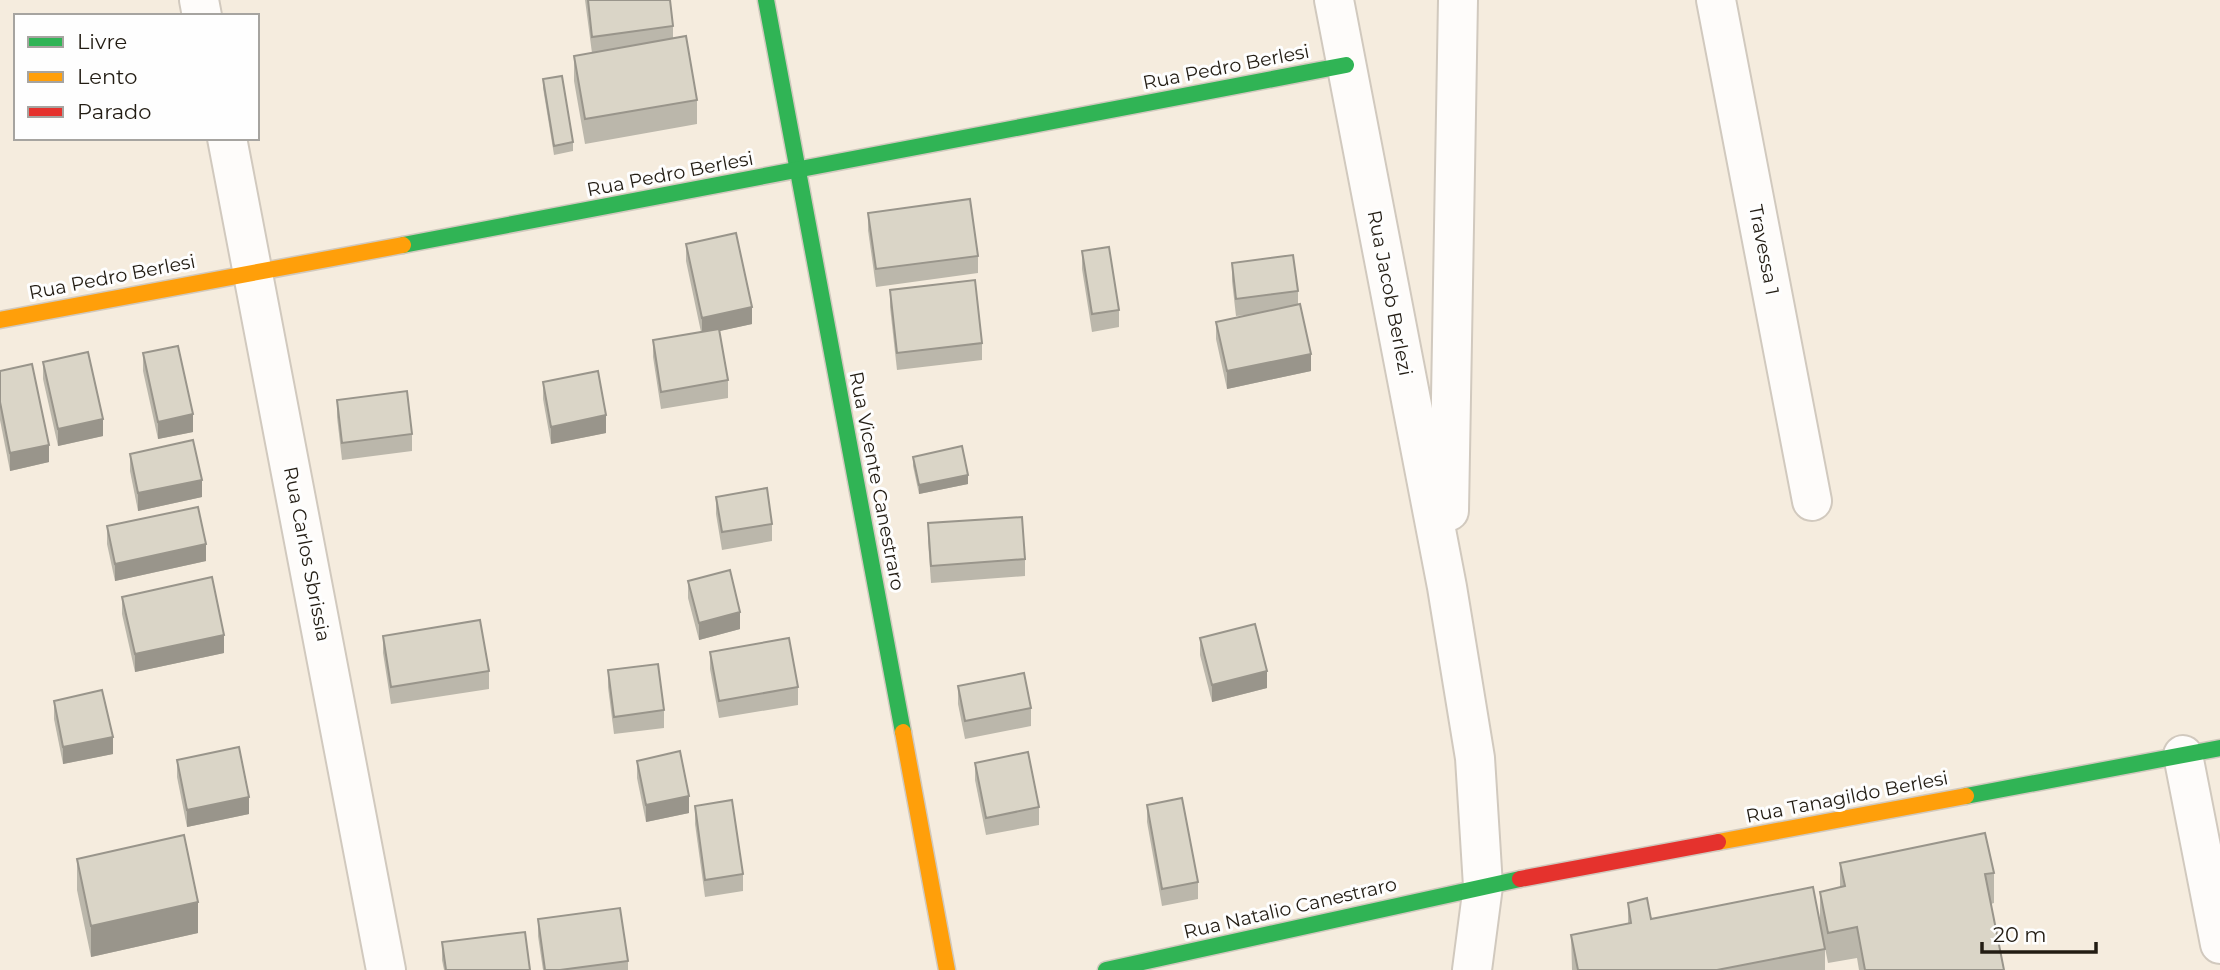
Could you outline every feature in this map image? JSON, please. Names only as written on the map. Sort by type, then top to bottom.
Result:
[{"type":"street","name":"Rua Vicente Canestraro","points":[[766,0],[947,970]]},
{"type":"street","name":"Rua Jacob Berlezi","points":[[1334,0],[1447,587],[1475,758],[1483,886],[1472,970]]},
{"type":"street","name":"Rua Jacob Berlezi","points":[[1447,587],[1458,0]]},
{"type":"street","name":"Travessa 1","points":[[1716,0],[1812,501]]},
{"type":"street","name":"Rua Pedro Berlesi","points":[[0,320],[798,171],[1346,65]]},
{"type":"street","name":"Rua Carlos Sbrissia","points":[[227,140],[386,970]]},
{"type":"street","name":"Rua Tanagildo Berlesi","points":[[1483,886],[2220,748]]},
{"type":"street","points":[[2183,755],[2220,944]]},
{"type":"street","name":"Rua Natalio Canestraro","points":[[1106,970],[1483,886]]},
{"type":"building","points":[[588,0],[670,0],[673,26],[592,37]]},
{"type":"building","points":[[686,36],[697,100],[585,119],[574,56]]},
{"type":"building","points":[[562,76],[573,142],[554,146],[543,79]]},
{"type":"building","points":[[970,199],[978,256],[876,269],[868,213]]},
{"type":"building","points":[[736,233],[752,307],[702,318],[686,244]]},
{"type":"building","points":[[1109,247],[1119,310],[1092,314],[1082,251]]},
{"type":"building","points":[[1293,255],[1298,291],[1236,299],[1232,263]]},
{"type":"building","points":[[975,280],[982,343],[897,353],[890,290]]},
{"type":"building","points":[[1300,304],[1311,354],[1227,371],[1216,322]]},
{"type":"building","points":[[719,329],[728,380],[661,392],[653,340]]},
{"type":"building","points":[[178,346],[193,414],[158,422],[143,353]]},
{"type":"building","points":[[88,352],[103,419],[58,429],[43,362]]},
{"type":"building","points":[[32,364],[49,445],[10,453],[0,402],[0,371]]},
{"type":"building","points":[[598,371],[606,415],[551,427],[543,382]]},
{"type":"building","points":[[407,391],[412,434],[342,443],[337,400]]},
{"type":"building","points":[[193,440],[202,480],[138,493],[130,454]]},
{"type":"building","points":[[962,446],[968,475],[919,485],[913,457]]},
{"type":"building","points":[[767,488],[772,524],[722,532],[716,497]]},
{"type":"building","points":[[198,507],[206,544],[115,564],[107,526]]},
{"type":"building","points":[[1022,517],[1025,559],[931,566],[928,523]]},
{"type":"building","points":[[730,570],[740,612],[699,623],[688,581]]},
{"type":"building","points":[[212,577],[224,635],[135,654],[122,597]]},
{"type":"building","points":[[480,620],[489,671],[391,687],[383,636]]},
{"type":"building","points":[[1255,624],[1267,671],[1212,685],[1200,638]]},
{"type":"building","points":[[789,638],[798,687],[719,701],[710,652]]},
{"type":"building","points":[[658,664],[664,710],[614,717],[608,670]]},
{"type":"building","points":[[1024,673],[1031,708],[965,721],[958,686]]},
{"type":"building","points":[[102,690],[113,737],[63,747],[54,701]]},
{"type":"building","points":[[239,747],[249,797],[187,810],[177,760]]},
{"type":"building","points":[[680,751],[689,796],[646,805],[637,761]]},
{"type":"building","points":[[1028,752],[1039,807],[986,818],[975,763]]},
{"type":"building","points":[[1182,798],[1198,882],[1162,889],[1147,805]]},
{"type":"building","points":[[732,800],[743,874],[705,880],[695,806]]},
{"type":"building","points":[[1985,833],[1994,873],[1985,874],[2004,970],[1865,970],[1857,927],[1828,933],[1820,892],[1845,886],[1840,863]]},
{"type":"building","points":[[184,835],[198,902],[91,926],[77,859]]},
{"type":"building","points":[[1813,887],[1825,949],[1717,970],[1578,970],[1571,935],[1631,923],[1628,903],[1647,898],[1651,919]]},
{"type":"building","points":[[620,908],[628,961],[545,970],[538,919]]},
{"type":"building","points":[[525,932],[530,970],[446,970],[442,942]]},
{"type":"traffic: fast","points":[[766,0],[903,732]]},
{"type":"traffic: fast","points":[[403,245],[1346,65]]},
{"type":"traffic: fast","points":[[1966,796],[2220,748]]},
{"type":"traffic: fast","points":[[1106,970],[1520,879]]},
{"type":"traffic: slow","points":[[0,320],[403,245]]},
{"type":"traffic: slow","points":[[903,732],[947,970]]},
{"type":"traffic: slow","points":[[1718,842],[1966,796]]},
{"type":"traffic: jam","points":[[1520,879],[1718,842]]}]
